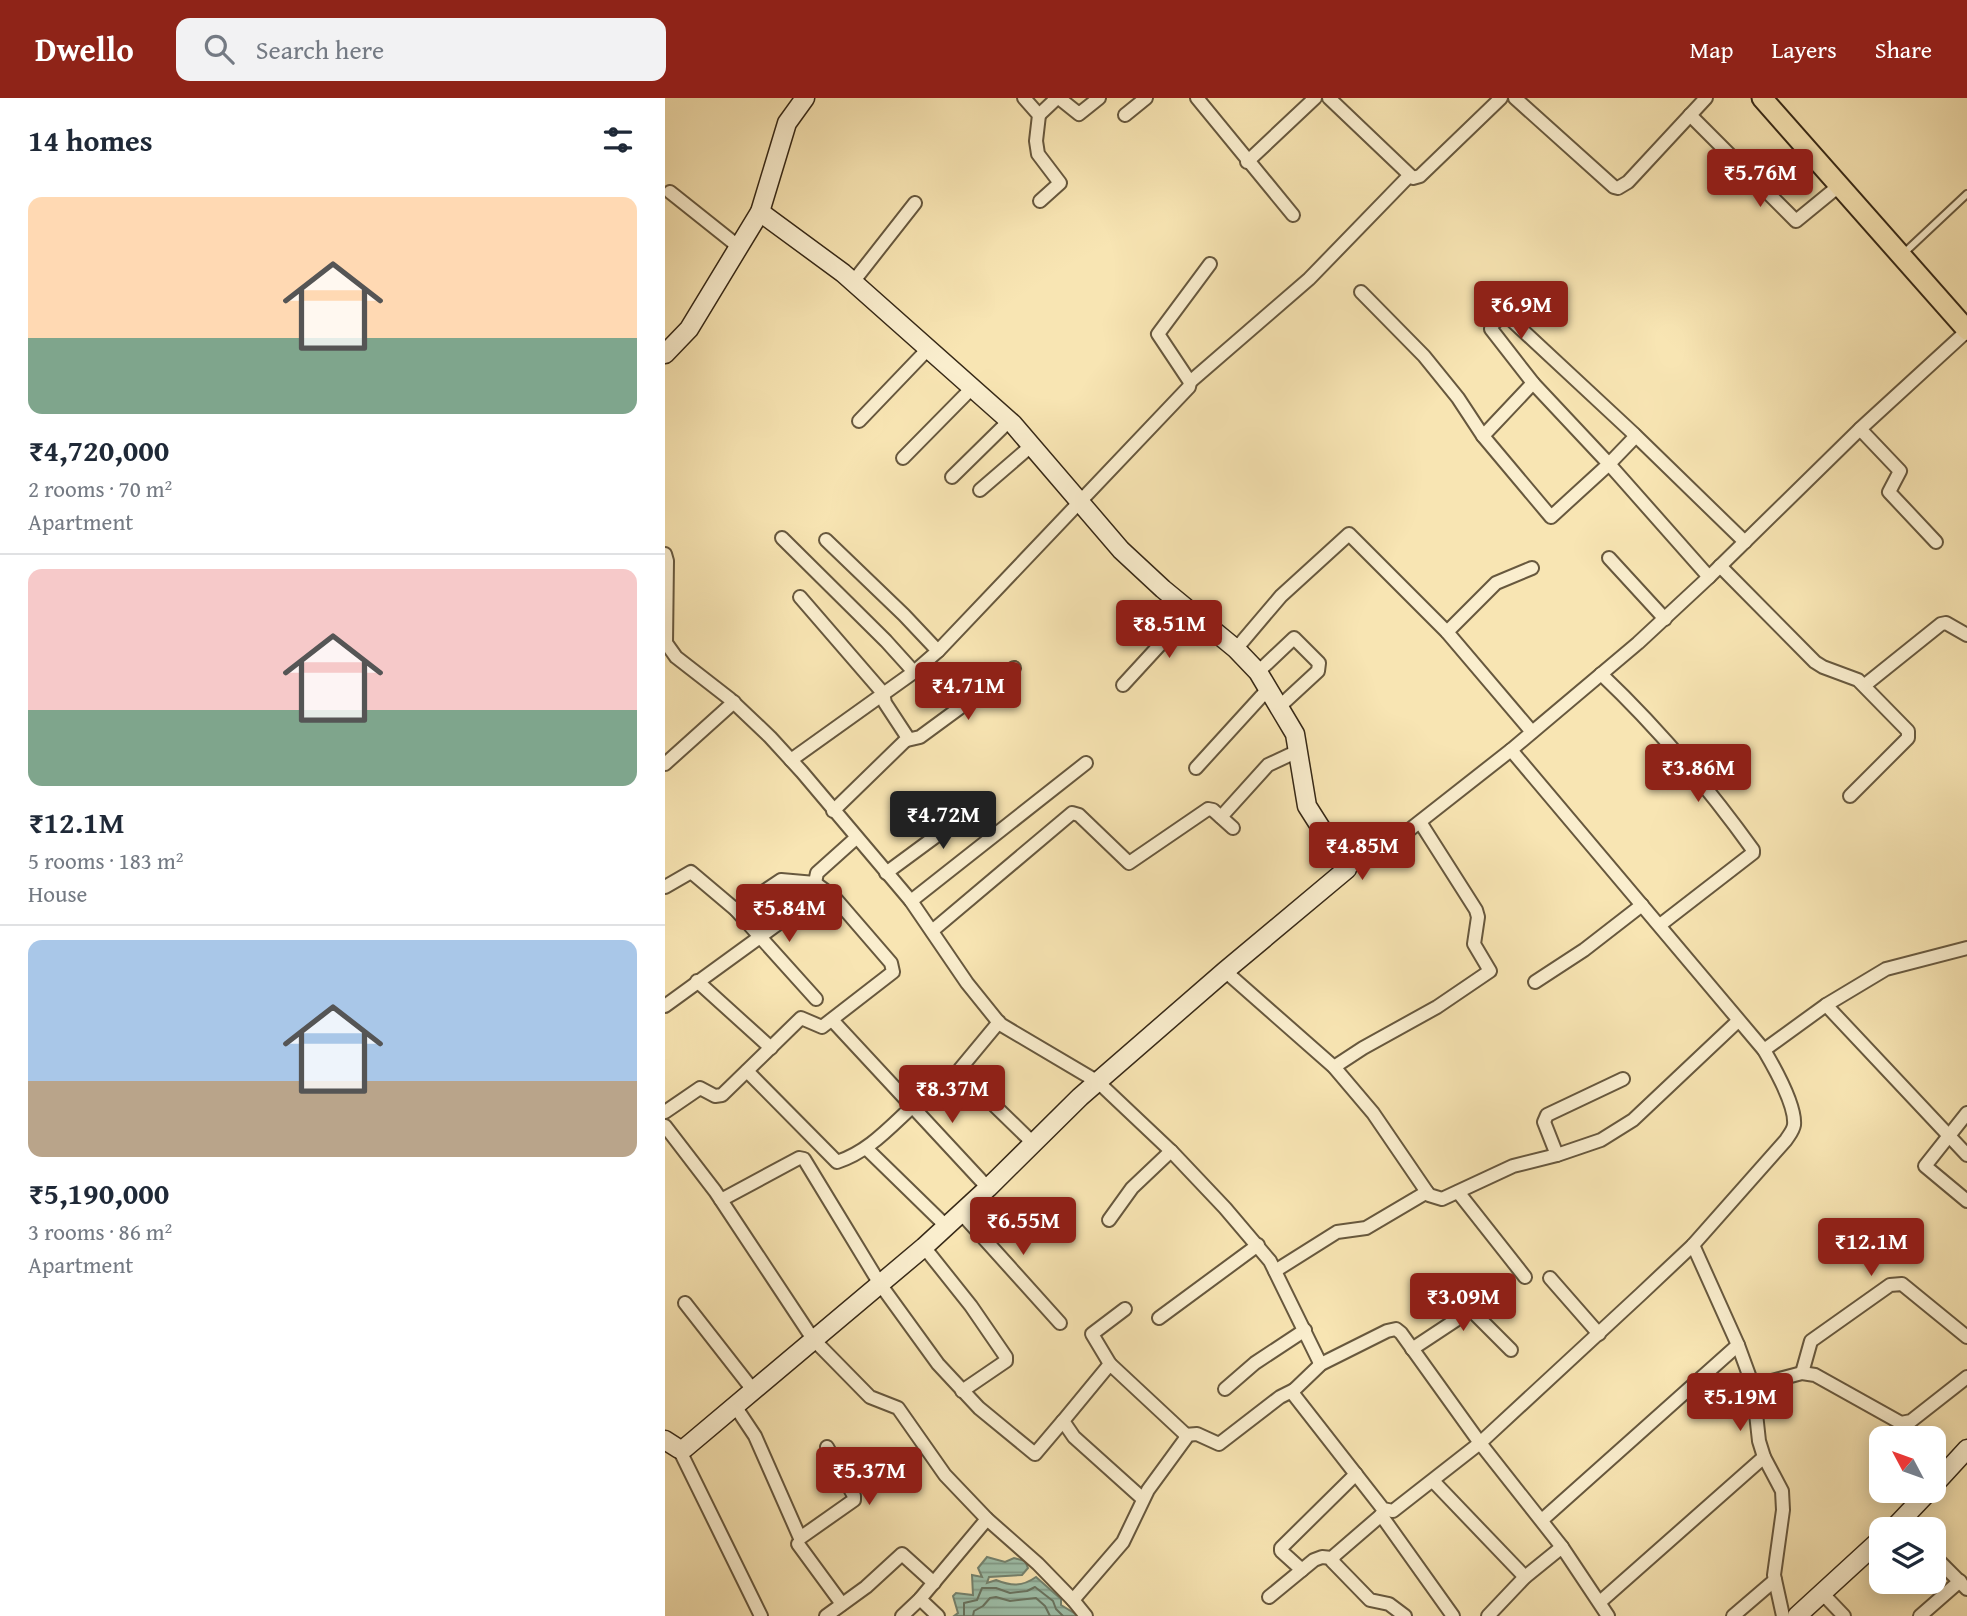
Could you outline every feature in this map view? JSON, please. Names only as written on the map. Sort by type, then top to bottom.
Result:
[{"type":"main road","points":[[1762,98],[1967,330]]},
{"type":"street","points":[[665,354],[689,328],[761,212],[787,123],[805,98]]},
{"type":"street","points":[[1024,98],[1039,115]]},
{"type":"street","points":[[1040,201],[1060,183],[1038,154],[1036,141],[1039,115],[1058,98],[1079,114],[1099,98]]},
{"type":"street","points":[[1125,115],[1146,98]]},
{"type":"street","points":[[1197,98],[1293,215]]},
{"type":"street","points":[[1247,162],[1315,98]]},
{"type":"street","points":[[1329,98],[1413,178],[1420,176],[1500,98]]},
{"type":"street","points":[[1515,98],[1618,188],[1628,182],[1706,98]]},
{"type":"street","points":[[1690,115],[1796,221],[1840,185]]},
{"type":"street","points":[[791,760],[914,672],[938,651],[1178,399],[1190,382],[1309,279],[1409,176]]},
{"type":"street","points":[[670,192],[739,247]]},
{"type":"street","points":[[853,282],[915,203]]},
{"type":"street","points":[[761,212],[853,282],[1009,421],[1121,550],[1236,649],[1258,672],[1295,734],[1307,806],[1347,869]]},
{"type":"street","points":[[1190,382],[1158,334],[1210,264]]},
{"type":"street","points":[[1361,292],[1424,356],[1458,398],[1483,436],[1550,517],[1609,464],[1635,435]]},
{"type":"street","points":[[1521,299],[1492,325],[1491,329],[1533,383],[1709,577]]},
{"type":"street","points":[[1505,314],[1745,541]]},
{"type":"street","points":[[672,1445],[685,1448],[924,1247],[1098,1082],[1347,869],[1420,822],[1601,674],[1709,577],[1860,429],[1967,330]]},
{"type":"street","points":[[859,421],[928,349]]},
{"type":"street","points":[[1483,436],[1533,383]]},
{"type":"street","points":[[903,458],[972,388]]},
{"type":"street","points":[[952,477],[1009,421]]},
{"type":"street","points":[[1860,429],[1899,471],[1889,492],[1936,542]]},
{"type":"street","points":[[980,490],[1031,446]]},
{"type":"street","points":[[1236,649],[1281,596],[1348,534],[1447,632],[1532,732]]},
{"type":"street","points":[[782,538],[886,640],[914,672]]},
{"type":"street","points":[[826,540],[938,651]]},
{"type":"street","points":[[665,554],[666,644],[676,657],[734,702],[771,737],[911,901],[967,983],[999,1022],[1024,1040],[1098,1082],[1171,1151],[1258,1245],[1275,1270],[1319,1365]]},
{"type":"street","points":[[1609,558],[1664,619]]},
{"type":"street","points":[[1720,566],[1815,662],[1864,685],[1909,733],[1850,796]]},
{"type":"street","points":[[1447,632],[1496,583],[1532,568]]},
{"type":"street","points":[[800,597],[883,693],[885,703],[907,740]]},
{"type":"street","points":[[1123,685],[1190,612]]},
{"type":"street","points":[[1864,685],[1941,624],[1946,623],[1967,635]]},
{"type":"street","points":[[1258,672],[1294,638],[1319,663],[1318,671],[1279,707]]},
{"type":"street","points":[[833,811],[907,740],[920,737],[1014,668]]},
{"type":"street","points":[[1601,674],[1651,722],[1725,811],[1753,850],[1742,862],[1660,925]]},
{"type":"street","points":[[1196,768],[1268,689]]},
{"type":"street","points":[[665,764],[734,702]]},
{"type":"street","points":[[1269,1597],[1319,1558],[1332,1559],[1384,1513],[1393,1511],[1480,1443],[1693,1245],[1793,1129],[1789,1100],[1764,1050],[1511,750]]},
{"type":"street","points":[[1221,817],[1268,765],[1298,751]]},
{"type":"street","points":[[911,901],[1086,763]]},
{"type":"street","points":[[886,873],[981,803]]},
{"type":"street","points":[[932,931],[1072,813],[1079,815],[1129,863],[1205,810],[1213,810],[1233,828]]},
{"type":"street","points":[[1334,1067],[1370,1044],[1413,1022],[1490,971],[1474,944],[1478,917],[1476,910],[1420,822]]},
{"type":"street","points":[[665,1006],[810,900],[818,872],[856,838]]},
{"type":"street","points":[[665,887],[691,872],[736,910],[816,999]]},
{"type":"street","points":[[665,1112],[700,1088],[720,1096],[801,1018],[820,1027],[893,972],[891,964],[834,897],[815,883],[781,880],[736,910]]},
{"type":"street","points":[[1535,982],[1584,950],[1642,905]]},
{"type":"street","points":[[1764,1050],[1826,1005],[1896,964],[1967,948]]},
{"type":"street","points":[[1225,971],[1334,1067],[1373,1113],[1427,1192],[1439,1199],[1513,1166],[1601,1140],[1633,1120],[1738,1021]]},
{"type":"street","points":[[697,981],[771,1048]]},
{"type":"street","points":[[1826,1005],[1967,1155]]},
{"type":"street","points":[[832,1020],[988,1188]]},
{"type":"street","points":[[999,1022],[960,1069],[1033,1143]]},
{"type":"street","points":[[747,1071],[835,1162],[858,1155],[912,1106]]},
{"type":"street","points":[[1557,1155],[1544,1122],[1547,1115],[1623,1079]]},
{"type":"street","points":[[1967,1113],[1925,1166],[1967,1201]]},
{"type":"street","points":[[665,1126],[721,1200],[813,1339],[870,1397],[898,1408],[931,1458],[987,1519],[1038,1564],[1086,1616]]},
{"type":"street","points":[[866,1149],[947,1227]]},
{"type":"street","points":[[1109,1220],[1132,1188],[1171,1151]]},
{"type":"street","points":[[721,1200],[799,1157],[803,1158],[880,1284],[937,1364],[979,1408],[1035,1454],[1110,1364]]},
{"type":"street","points":[[1275,1270],[1337,1232],[1366,1228],[1427,1192]]},
{"type":"street","points":[[1458,1192],[1525,1277]]},
{"type":"street","points":[[961,1213],[1060,1324]]},
{"type":"street","points":[[1159,1318],[1258,1245]]},
{"type":"street","points":[[1693,1245],[1738,1345],[1753,1386],[1756,1426],[1764,1457],[1782,1490],[1775,1580],[1783,1616]]},
{"type":"street","points":[[924,1247],[1006,1357],[1006,1362],[962,1391]]},
{"type":"street","points":[[1550,1278],[1599,1334]]},
{"type":"street","points":[[1802,1373],[1811,1341],[1890,1285],[1902,1284],[1967,1337]]},
{"type":"street","points":[[685,1303],[753,1390]]},
{"type":"street","points":[[1125,1309],[1093,1334],[1110,1364],[1185,1435],[1197,1434],[1219,1444],[1280,1397],[1294,1390],[1319,1365],[1392,1329],[1401,1333],[1480,1443],[1562,1547],[1608,1616]]},
{"type":"street","points":[[1412,1349],[1471,1310],[1511,1350]]},
{"type":"street","points":[[1225,1389],[1255,1363],[1305,1330]]},
{"type":"street","points":[[1542,1520],[1738,1345]]},
{"type":"street","points":[[1753,1386],[1802,1373],[1815,1375],[1901,1423],[1911,1421],[1967,1377]]},
{"type":"street","points":[[1294,1390],[1294,1395],[1356,1474],[1453,1616]]},
{"type":"street","points":[[735,1406],[755,1436],[800,1538],[854,1500],[827,1447]]},
{"type":"street","points":[[1063,1421],[1074,1437],[1143,1499]]},
{"type":"street","points":[[1073,1600],[1123,1542],[1143,1499],[1186,1438],[1185,1435]]},
{"type":"street","points":[[672,1445],[761,1616]]},
{"type":"street","points":[[1946,1472],[1967,1449]]},
{"type":"street","points":[[1600,1602],[1764,1457]]},
{"type":"street","points":[[1302,1570],[1281,1548],[1356,1474]]},
{"type":"street","points":[[1433,1481],[1525,1577]]},
{"type":"street","points":[[1908,1517],[1919,1503]]},
{"type":"street","points":[[902,1616],[920,1599],[987,1519]]},
{"type":"street","points":[[798,1544],[842,1604]]},
{"type":"street","points":[[1488,1616],[1525,1577],[1562,1547]]},
{"type":"street","points":[[1797,1616],[1869,1550]]},
{"type":"street","points":[[826,1616],[866,1587],[902,1554],[934,1583]]},
{"type":"street","points":[[1332,1559],[1370,1600],[1389,1604],[1405,1616]]},
{"type":"street","points":[[1920,1616],[1963,1585],[1946,1568]]},
{"type":"street","points":[[1733,1616],[1775,1580]]},
{"type":"street","points":[[1822,1593],[1844,1616]]},
{"type":"street","points":[[920,1599],[937,1616]]},
{"type":"lane","points":[[1902,255],[1967,194]]},
{"type":"water","points":[[987,1557],[1005,1562],[1014,1558],[1025,1561],[1028,1568],[1022,1575],[989,1577],[987,1583],[996,1580],[1021,1584],[1036,1577],[1061,1599],[1061,1605],[1079,1616],[954,1616],[958,1613],[953,1596],[956,1593],[973,1595],[972,1575],[982,1577],[978,1568]]}]
